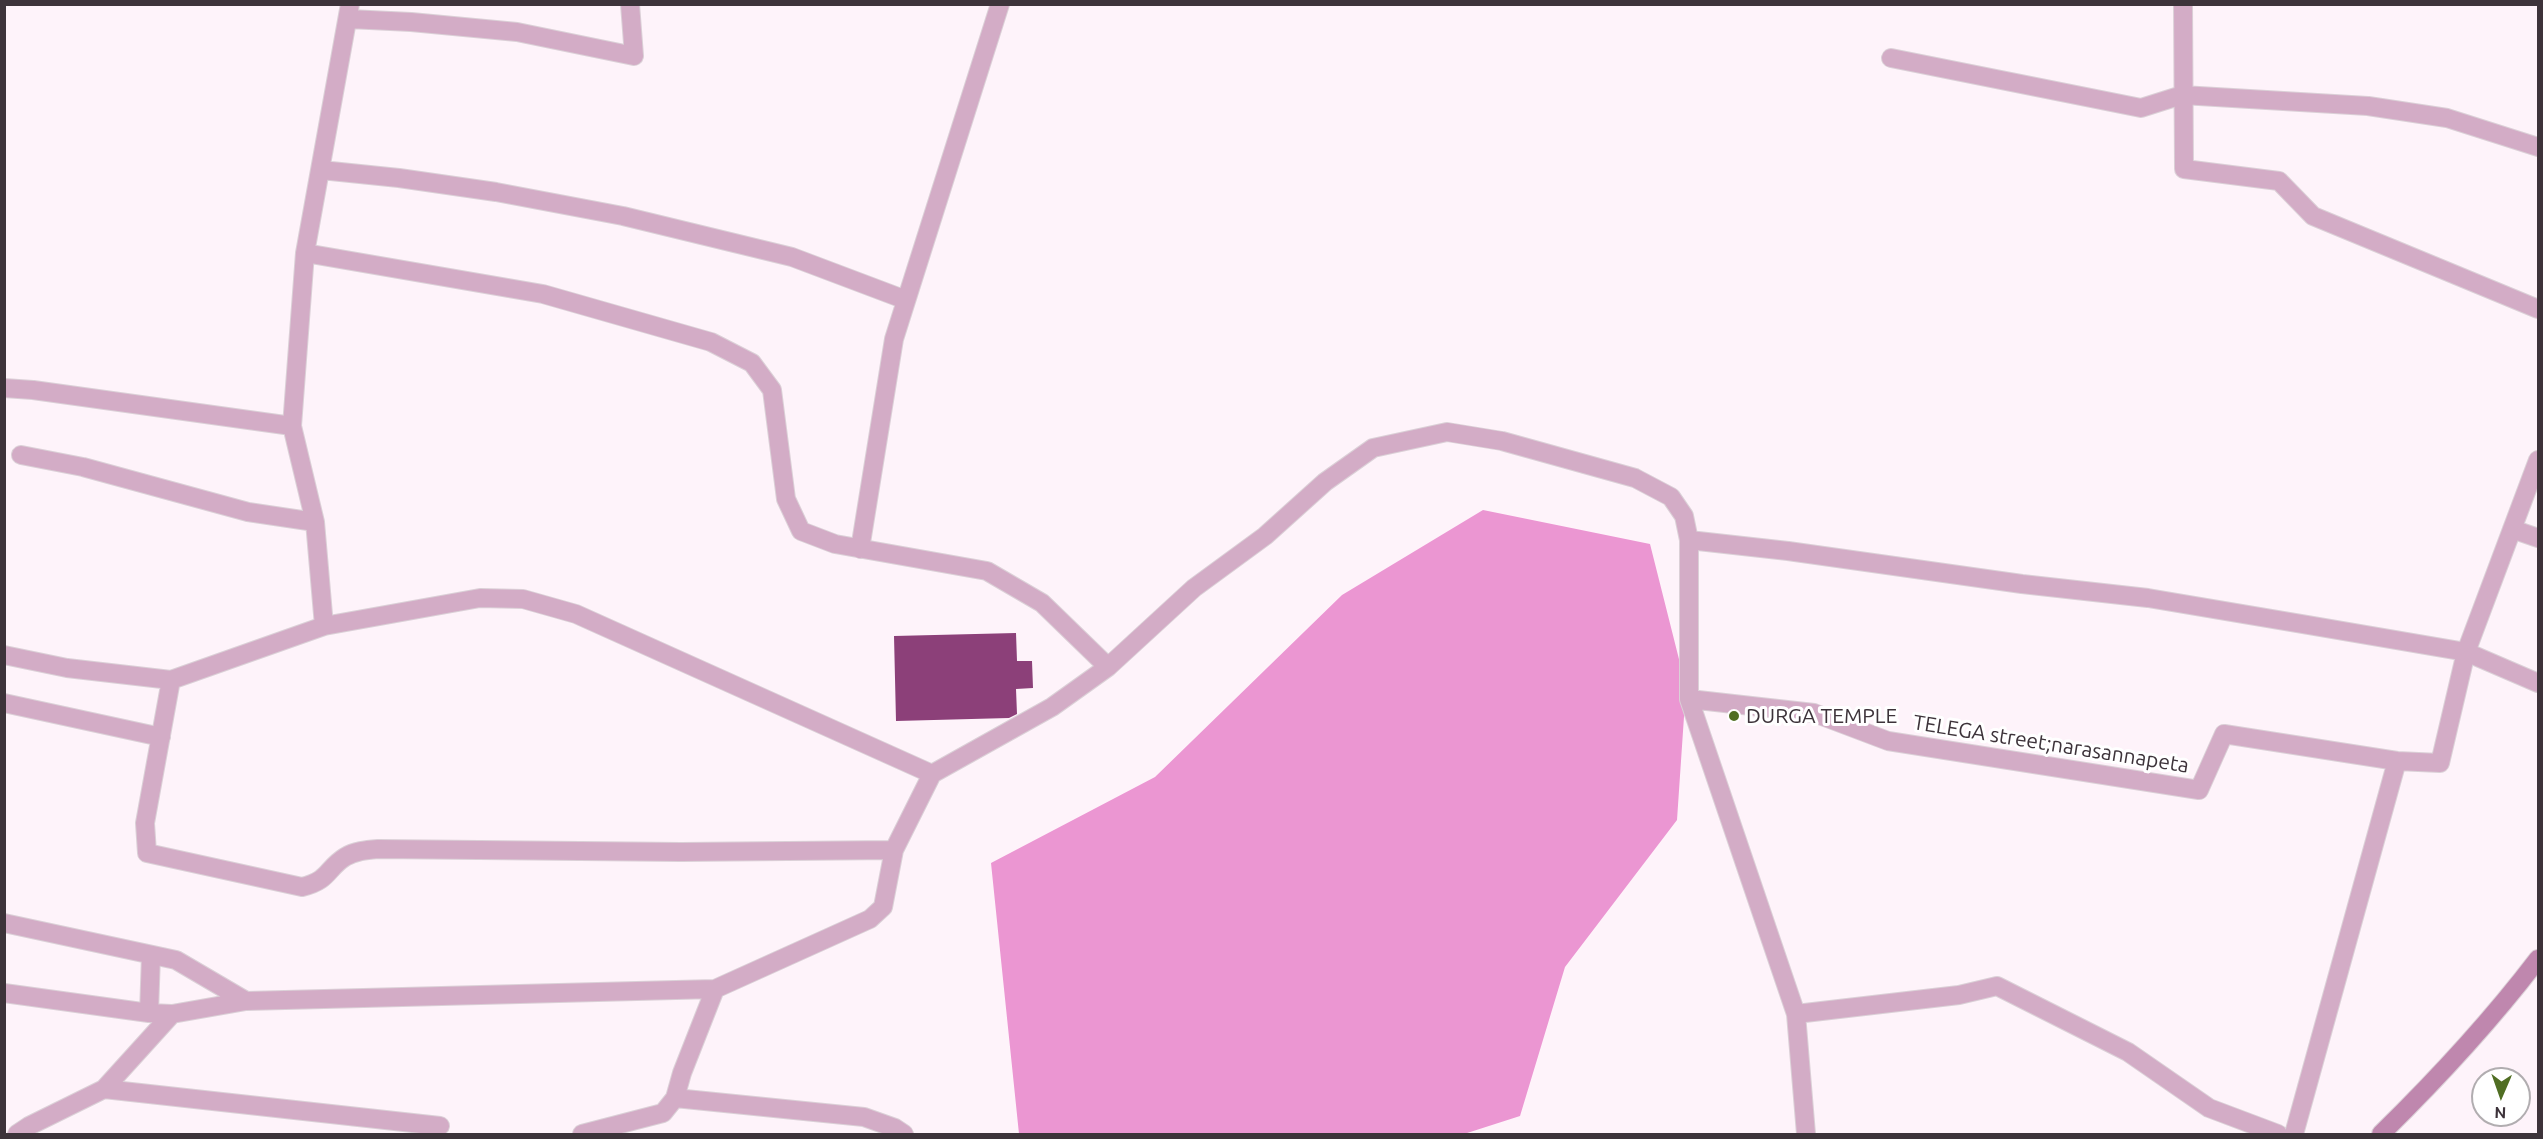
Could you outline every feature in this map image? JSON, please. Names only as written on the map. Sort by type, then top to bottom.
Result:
[{"type":"main road","points":[[2380,1134],[2429,1088],[2488,1023],[2538,960]]},
{"type":"street","points":[[324,626],[315,522],[292,426],[305,253],[350,12],[411,22],[517,33],[634,56],[630,4]]},
{"type":"street","points":[[860,549],[894,339],[1000,4]]},
{"type":"street","points":[[2183,4],[2184,169],[2279,182],[2313,216],[2538,309]]},
{"type":"street","points":[[1891,58],[2141,108],[2182,94],[2380,107],[2447,117],[2538,147]]},
{"type":"street","points":[[321,170],[496,192],[623,216],[792,257],[906,300]]},
{"type":"street","points":[[305,253],[543,294],[711,342],[752,363],[772,390],[786,499],[801,531],[835,544],[987,571],[1042,603],[1108,667]]},
{"type":"street","points":[[4,388],[33,390],[292,426]]},
{"type":"street","points":[[4,993],[148,1013],[172,1014],[246,1001],[715,989],[870,919],[883,907],[894,850],[932,774],[1052,707],[1108,667],[1194,588],[1265,536],[1325,482],[1373,448],[1447,432],[1502,441],[1635,478],[1671,497],[1684,516],[1689,540],[1689,699],[1796,1014],[1806,1134]]},
{"type":"street","points":[[21,455],[84,467],[248,512],[315,522]]},
{"type":"street","points":[[2466,652],[2538,460]]},
{"type":"street","points":[[2512,529],[2538,538]]},
{"type":"street","points":[[1689,540],[1788,550],[2022,585],[2148,598],[2466,652],[2538,683]]},
{"type":"street","points":[[4,655],[67,668],[171,680],[324,626],[480,598],[523,599],[576,614],[932,774]]},
{"type":"street","name":"TELEGA street;narasannapeta","points":[[1689,699],[1814,712],[1888,741],[2199,790],[2224,734],[2397,761],[2440,763],[2466,652]]},
{"type":"street","points":[[171,680],[145,824],[147,853],[302,887],[317,883],[343,858],[358,851],[378,849],[681,852],[894,850]]},
{"type":"street","points":[[4,703],[161,737]]},
{"type":"street","points":[[2294,1134],[2397,761]]},
{"type":"street","points":[[4,923],[176,960],[246,1001]]},
{"type":"street","points":[[148,1013],[151,955]]},
{"type":"street","points":[[1796,1014],[1959,995],[1996,986],[2128,1052],[2209,1108],[2278,1134]]},
{"type":"street","points":[[582,1134],[663,1113],[675,1098],[682,1073],[715,989]]},
{"type":"street","points":[[17,1134],[104,1089],[172,1014]]},
{"type":"street","points":[[104,1089],[440,1126]]},
{"type":"street","points":[[675,1098],[864,1118],[895,1128],[904,1134]]},
{"type":"shaded area","points":[[1483,510],[1650,544],[1686,687],[1677,820],[1565,967],[1520,1116],[1464,1134],[1019,1134],[991,863],[1155,777],[1342,595]]},
{"type":"building","points":[[1016,633],[1017,661],[1032,661],[1033,688],[1016,689],[1017,714],[1009,718],[896,721],[894,636]]},
{"type":"place","name":"DURGA TEMPLE","points":[[1734,716]]}]
